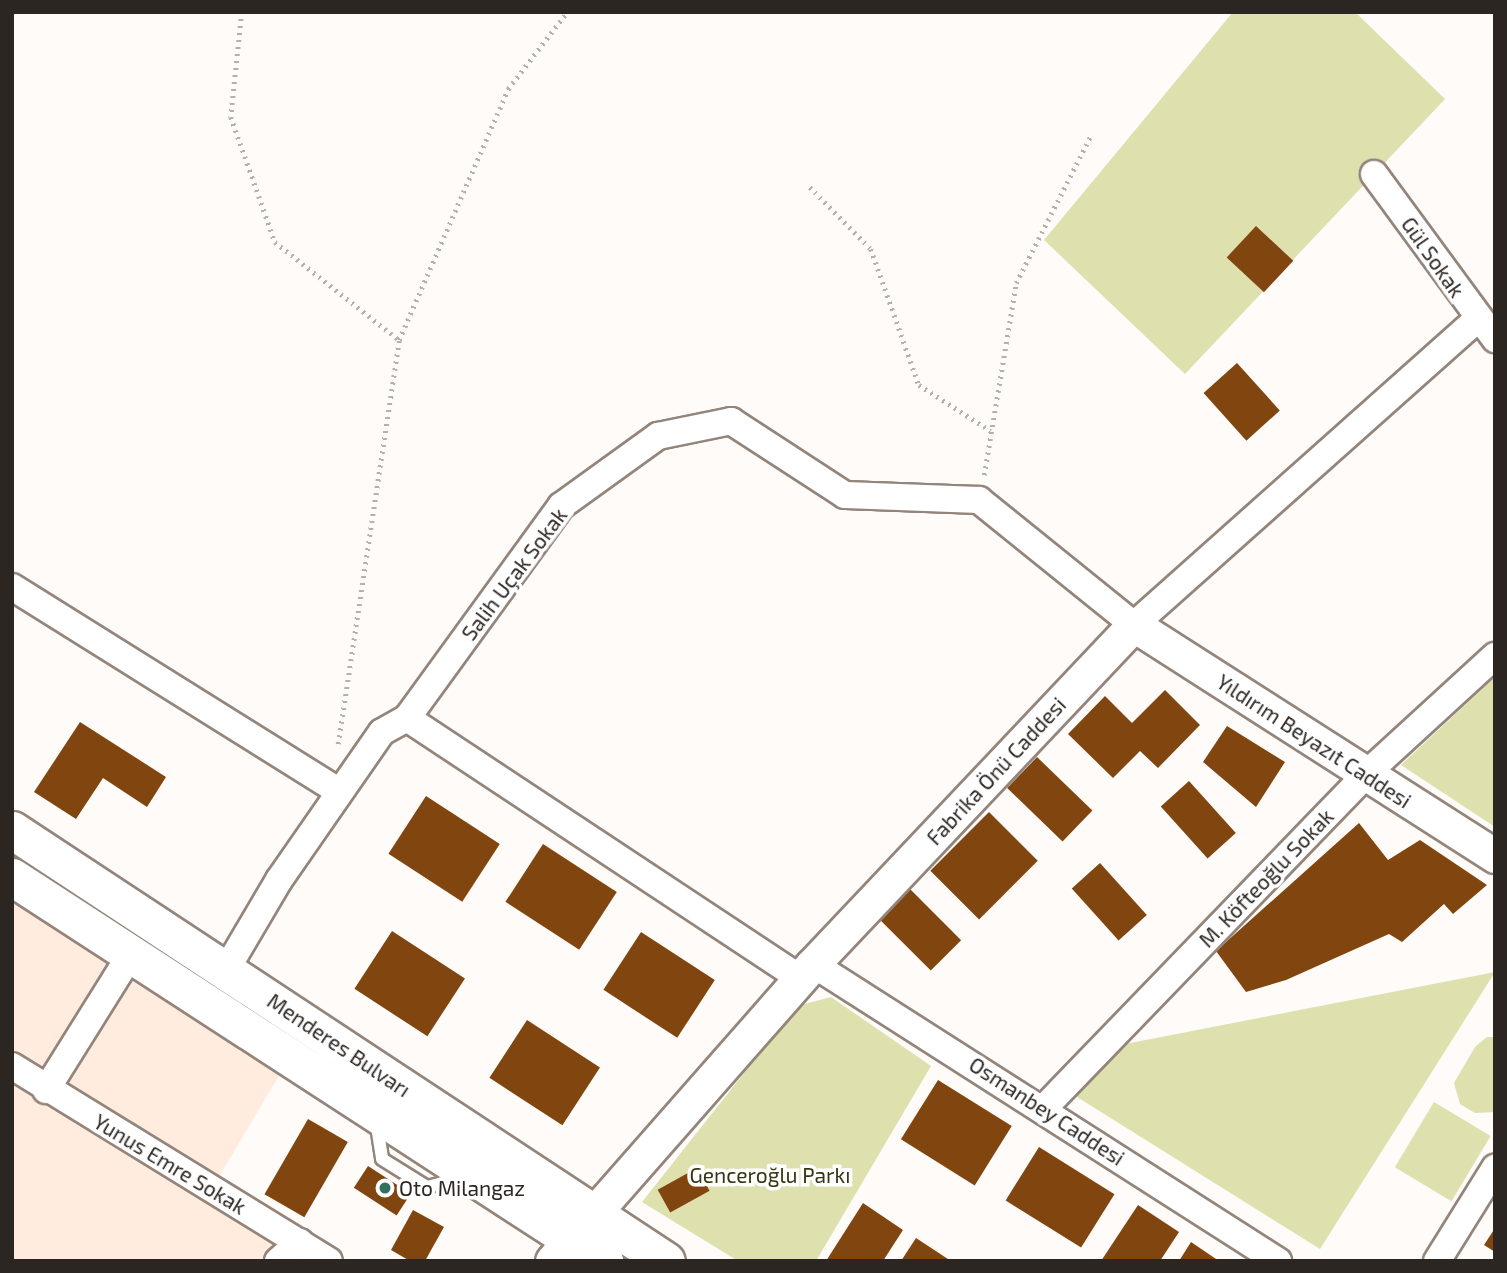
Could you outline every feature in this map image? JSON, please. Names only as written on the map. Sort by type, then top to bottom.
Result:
[{"type":"main road","name":"Menderes Bulvarı","points":[[12,830],[226,970],[572,1239],[666,1261]]},
{"type":"main road","name":"Menderes Bulvarı","points":[[12,877],[604,1261]]},
{"type":"street","name":"Gül Sokak","points":[[1374,174],[1477,319],[1495,339]]},
{"type":"street","name":"Fabrika Önü Caddesi","points":[[572,1239],[807,971],[1134,625],[1477,319]]},
{"type":"street","name":"Salih Uçak Sokak","points":[[226,970],[279,880],[382,732],[407,718],[561,506],[658,436],[730,421],[845,495],[979,500]]},
{"type":"street","points":[[979,500],[1134,625]]},
{"type":"street","points":[[12,587],[332,787]]},
{"type":"street","name":"Yıldırım Beyazıt Caddesi","points":[[1134,625],[1495,856]]},
{"type":"street","name":"M. Köfteoğlu Sokak","points":[[1044,1108],[1366,774],[1495,656]]},
{"type":"street","name":"Osmanbey Caddesi","points":[[407,718],[807,971],[1044,1108],[1278,1261]]},
{"type":"street","points":[[46,1090],[131,954]]},
{"type":"street","name":"Yunus Emre Sokak","points":[[12,1066],[46,1090],[300,1241],[329,1261]]},
{"type":"street","points":[[1437,1261],[1495,1168]]},
{"type":"street","points":[[278,1261],[300,1241]]},
{"type":"path","points":[[242,12],[231,117],[275,242],[399,340]]},
{"type":"path","points":[[332,787],[399,340],[509,89],[567,12]]},
{"type":"path","points":[[979,500],[1016,283],[1091,135]]},
{"type":"path","points":[[810,187],[871,249],[919,384],[991,431]]},
{"type":"shaded area","points":[[12,900],[287,1062],[210,1192],[318,1261],[12,1261]]},
{"type":"green space","points":[[1233,12],[1355,12],[1445,99],[1185,374],[1044,240]]},
{"type":"green space","points":[[1495,677],[1495,827],[1401,765]]},
{"type":"green space","points":[[1495,972],[1320,1249],[1077,1097],[1115,1046]]},
{"type":"green space","name":"Genceroğlu Parkı","points":[[831,997],[931,1066],[816,1261],[738,1261],[642,1202],[797,1006]]},
{"type":"green space","points":[[1487,1037],[1495,1037],[1495,1112],[1475,1113],[1460,1104],[1454,1083],[1475,1047]]},
{"type":"green space","points":[[1434,1102],[1491,1136],[1451,1201],[1395,1167]]},
{"type":"building","points":[[1256,226],[1293,261],[1264,292],[1227,257]]},
{"type":"building","points":[[1237,363],[1280,411],[1246,441],[1204,393]]},
{"type":"building","points":[[1165,690],[1200,725],[1158,768],[1140,751],[1113,778],[1068,734],[1105,696],[1132,723]]},
{"type":"building","points":[[80,722],[166,777],[147,807],[103,778],[76,819],[34,792]]},
{"type":"building","points":[[1227,726],[1285,762],[1256,807],[1203,762]]},
{"type":"building","points":[[1037,757],[1092,810],[1063,841],[1007,788]]},
{"type":"building","points":[[1189,781],[1236,833],[1208,858],[1161,806]]},
{"type":"building","points":[[426,796],[500,844],[462,902],[388,854]]},
{"type":"building","points":[[989,812],[1038,861],[979,919],[930,871]]},
{"type":"building","points":[[1359,823],[1388,860],[1420,840],[1487,885],[1453,914],[1444,904],[1402,942],[1389,934],[1286,980],[1246,992],[1216,951]]},
{"type":"building","points":[[543,844],[617,892],[579,950],[505,902]]},
{"type":"building","points":[[1100,863],[1147,915],[1119,940],[1072,888]]},
{"type":"building","points":[[906,885],[961,940],[931,971],[876,915]]},
{"type":"building","points":[[392,931],[465,978],[427,1036],[354,989]]},
{"type":"building","points":[[641,932],[715,980],[677,1038],[603,990]]},
{"type":"building","points":[[527,1020],[600,1067],[562,1125],[489,1078]]},
{"type":"building","points":[[938,1080],[1012,1126],[975,1185],[901,1139]]},
{"type":"building","points":[[308,1119],[348,1142],[304,1217],[265,1194]]},
{"type":"building","points":[[1039,1147],[1114,1194],[1081,1248],[1006,1200]]},
{"type":"building","points":[[368,1166],[411,1194],[397,1216],[354,1188]]},
{"type":"building","points":[[697,1168],[710,1191],[670,1213],[658,1190]]},
{"type":"building","points":[[863,1203],[903,1230],[883,1261],[826,1261]]},
{"type":"building","points":[[1138,1205],[1179,1232],[1160,1261],[1101,1261]]},
{"type":"building","points":[[413,1210],[444,1227],[425,1261],[410,1261],[391,1250]]},
{"type":"building","points":[[1495,1228],[1495,1252],[1484,1245]]},
{"type":"building","points":[[916,1238],[951,1261],[901,1261]]},
{"type":"building","points":[[1191,1242],[1219,1261],[1179,1261]]},
{"type":"place","name":"Oto Milangaz","points":[[385,1188]]}]
